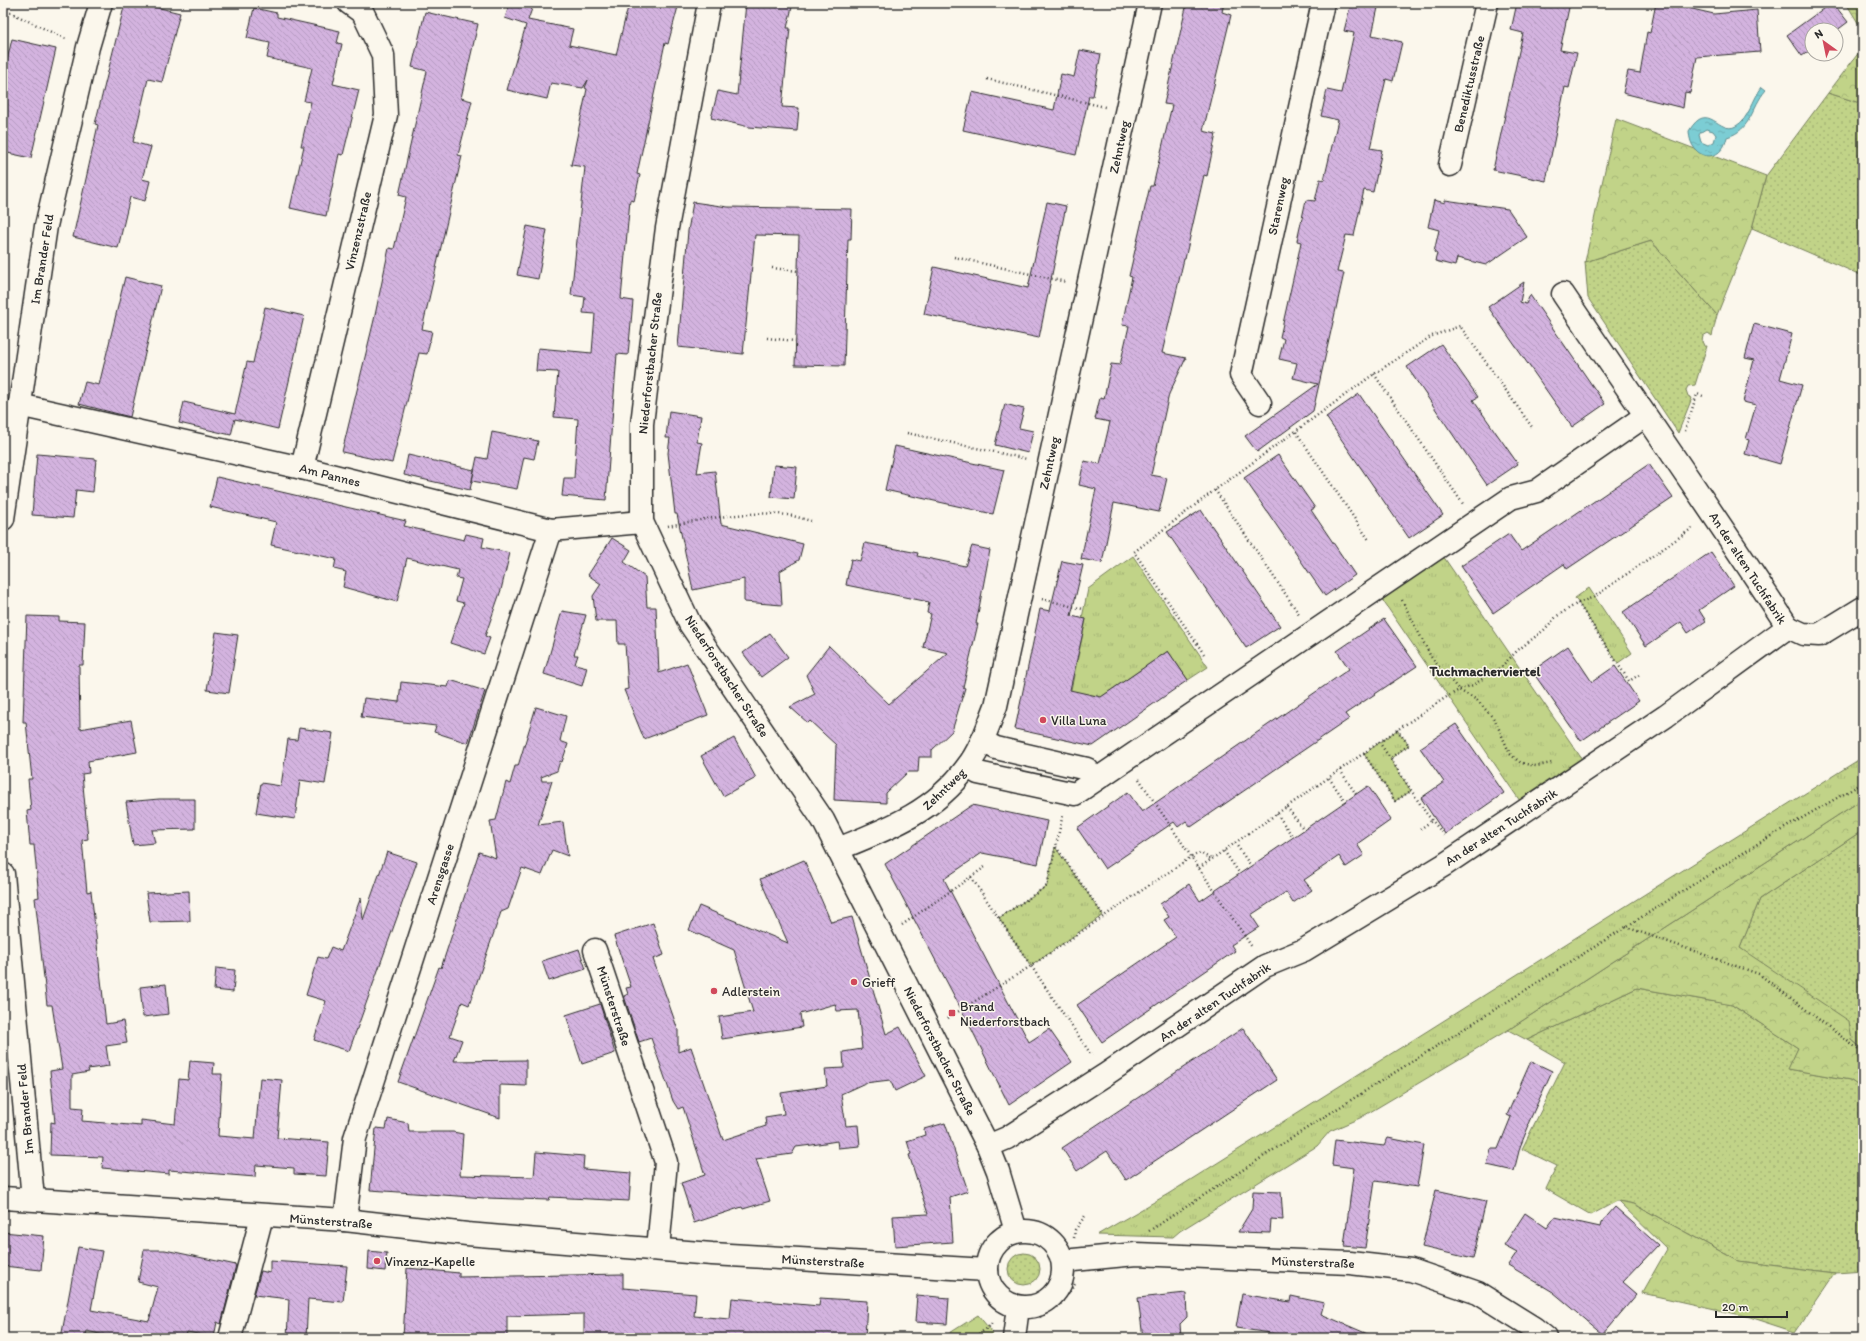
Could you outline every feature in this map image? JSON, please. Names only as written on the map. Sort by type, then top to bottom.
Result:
[{"type":"street","name":"Im Brander Feld","points":[[3,519],[46,226],[88,46],[101,3]]},
{"type":"street","name":"Vinzenzstraße","points":[[302,468],[386,115],[383,55],[363,13],[349,3]]},
{"type":"street","name":"Niederforstbacher Straße","points":[[709,3],[667,228],[651,348],[642,424],[644,527],[690,624],[802,786],[823,820],[883,935],[911,996],[988,1146],[998,1171],[1016,1232]]},
{"type":"street","name":"Zehntweg","points":[[838,849],[899,824],[922,810],[944,792],[968,766],[982,741],[996,706],[1150,3]]},
{"type":"street","name":"Starenweg","points":[[1260,403],[1241,375],[1323,3]]},
{"type":"street","name":"Benediktusstraße","points":[[1450,165],[1487,3]]},
{"type":"street","name":"An der alten Tuchfabrik","points":[[988,1146],[1007,1138],[1105,1075],[1265,966],[1304,950],[1444,865],[1666,716],[1788,627],[1715,515],[1645,416],[1563,294]]},
{"type":"street","name":"Am Pannes","points":[[19,405],[302,468],[551,530],[644,527]]},
{"type":"street","points":[[968,766],[978,773],[1074,794],[1390,582],[1511,498],[1537,491],[1645,416]]},
{"type":"street","name":"Arensgasse","points":[[345,1220],[355,1138],[551,530]]},
{"type":"street","points":[[1788,627],[1803,634],[1819,635],[1863,608]]},
{"type":"street","points":[[982,741],[996,748],[1087,769],[1095,780]]},
{"type":"street","name":"Im Brander Feld","points":[[3,874],[33,1199]]},
{"type":"street","name":"Münsterstraße","points":[[595,950],[666,1162],[658,1249]]},
{"type":"street","name":"Münsterstraße","points":[[3,1198],[262,1216],[345,1220],[467,1234],[816,1261],[987,1270]]},
{"type":"street","points":[[230,1338],[262,1216]]},
{"type":"street","points":[[1031,1231],[1046,1236],[1070,1260],[1059,1287],[1050,1297],[1011,1321],[1005,1303],[996,1294],[990,1283],[987,1270],[989,1256],[994,1246],[1004,1236],[1016,1232],[1031,1231]]},
{"type":"street","name":"Münsterstraße","points":[[1070,1260],[1136,1254],[1350,1263],[1411,1270],[1478,1293],[1534,1328],[1546,1338]]},
{"type":"path","points":[[3,9],[72,42],[88,46]]},
{"type":"path","points":[[987,79],[1126,112]]},
{"type":"path","points":[[954,257],[1088,287]]},
{"type":"path","points":[[772,268],[798,271]]},
{"type":"path","points":[[1204,654],[1134,552],[1215,490],[1374,374],[1432,336],[1460,326],[1532,428]]},
{"type":"path","points":[[767,338],[795,341]]},
{"type":"path","points":[[1374,374],[1476,523]]},
{"type":"path","points":[[1684,435],[1697,394],[1703,396]]},
{"type":"path","points":[[1296,432],[1369,540]]},
{"type":"path","points":[[907,433],[1049,464]]},
{"type":"path","points":[[1215,490],[1313,634]]},
{"type":"path","points":[[644,527],[700,519],[768,514],[787,515],[811,521]]},
{"type":"path","points":[[1199,868],[1397,730],[1460,690],[1473,685],[1501,667],[1508,658],[1544,630],[1557,616],[1578,603],[1594,597],[1691,530]]},
{"type":"path","points":[[1390,582],[1412,618],[1431,656],[1460,690],[1477,700],[1495,720],[1510,754],[1521,762],[1536,766],[1553,763]]},
{"type":"path","points":[[1021,593],[1083,609]]},
{"type":"path","points":[[1578,603],[1629,681],[1639,675]]},
{"type":"path","points":[[1390,758],[1408,745],[1397,730]]},
{"type":"path","points":[[1379,742],[1411,790],[1446,838]]},
{"type":"path","points":[[1364,754],[1395,801],[1411,790]]},
{"type":"path","points":[[1126,760],[1265,966]]},
{"type":"path","points":[[1340,770],[1356,794]]},
{"type":"path","points":[[1329,778],[1345,801]]},
{"type":"path","points":[[1148,1235],[1150,1230],[1324,1117],[1764,840],[1863,783]]},
{"type":"path","points":[[999,918],[1047,886],[1068,792]]},
{"type":"path","points":[[1287,806],[1304,830]]},
{"type":"path","points":[[1277,814],[1293,837]]},
{"type":"path","points":[[1420,829],[1433,820]]},
{"type":"path","points":[[1235,843],[1251,866]]},
{"type":"path","points":[[1055,847],[1103,915]]},
{"type":"path","points":[[1224,851],[1240,874]]},
{"type":"path","points":[[963,1009],[1031,966],[1103,915],[1191,857],[1200,853],[1211,859]]},
{"type":"path","points":[[883,935],[897,928],[985,867]]},
{"type":"path","points":[[971,877],[1088,1050]]},
{"type":"path","points":[[1626,927],[1759,974],[1863,1053]]},
{"type":"path","points":[[1074,1238],[1075,1230],[1085,1216]]},
{"type":"path","points":[[972,1338],[988,1328],[1011,1321],[1032,1322],[1059,1306],[1078,1279],[1070,1260]]},
{"type":"green space","points":[[1846,3],[1863,3],[1863,31]]},
{"type":"green space","points":[[1863,47],[1863,104],[1828,93]]},
{"type":"green space","points":[[1828,93],[1863,104],[1863,276],[1752,228],[1766,176]]},
{"type":"green space","points":[[1616,119],[1766,176],[1752,228],[1717,315],[1651,241],[1585,262]]},
{"type":"green space","points":[[1651,241],[1717,315],[1712,336],[1708,333],[1703,336],[1702,341],[1704,346],[1707,346],[1695,385],[1688,386],[1686,390],[1688,396],[1692,398],[1678,433],[1588,298],[1585,262]]},
{"type":"green space","points":[[1133,556],[1208,667],[1188,680],[1168,651],[1101,697],[1086,694],[1069,699],[1086,619],[1082,618],[1088,589]]},
{"type":"green space","points":[[1443,556],[1582,759],[1520,801],[1381,598]]},
{"type":"green space","points":[[1589,588],[1632,653],[1618,663],[1575,598]]},
{"type":"green space","points":[[1397,730],[1409,745],[1390,759],[1411,791],[1395,801],[1364,754]]},
{"type":"green space","points":[[1863,757],[1863,799],[1508,1030],[1360,1118],[1330,1131],[1317,1146],[1180,1231],[1173,1237],[1097,1235],[1168,1194]]},
{"type":"green space","points":[[1863,799],[1863,830],[1760,899],[1740,948],[1849,1021],[1852,1040],[1863,1050],[1863,1089],[1850,1080],[1788,1069],[1798,1048],[1732,1005],[1637,988],[1527,1040],[1508,1030]]},
{"type":"green space","points":[[1863,830],[1863,1049],[1740,948],[1760,899]]},
{"type":"green space","points":[[1055,847],[1103,915],[1031,966],[999,918],[1047,886]]},
{"type":"green space","points":[[1637,988],[1732,1005],[1798,1048],[1789,1069],[1850,1080],[1863,1089],[1863,1271],[1836,1273],[1738,1261],[1634,1204],[1617,1201],[1591,1215],[1546,1189],[1557,1166],[1522,1149],[1565,1062],[1527,1040]]},
{"type":"green space","points":[[1618,1201],[1634,1204],[1738,1261],[1836,1273],[1796,1332],[1750,1317],[1642,1293],[1667,1249]]},
{"type":"green space","points":[[1024,1253],[1035,1258],[1040,1269],[1035,1280],[1024,1285],[1013,1280],[1008,1269],[1013,1258]]},
{"type":"green space","points":[[978,1315],[992,1332],[991,1338],[942,1338]]},
{"type":"water","points":[[1762,87],[1766,90],[1746,124],[1735,134],[1727,137],[1724,146],[1719,152],[1706,156],[1695,149],[1691,141],[1689,131],[1696,122],[1702,118],[1708,118],[1730,128],[1736,126],[1748,113]],"holes":[[[1706,129],[1713,131],[1716,135],[1714,142],[1708,145],[1701,142],[1699,135],[1701,132]]]},
{"type":"building","points":[[125,3],[140,3],[180,13],[162,82],[148,79],[133,142],[151,147],[142,179],[150,181],[145,201],[130,197],[118,248],[73,237],[98,125],[95,124]]},
{"type":"building","points":[[510,3],[534,3],[528,20],[573,29],[569,45],[616,55],[629,3],[679,3],[668,44],[665,43],[637,174],[640,175],[634,201],[630,200],[621,299],[633,301],[628,355],[617,354],[606,500],[562,496],[564,478],[574,478],[578,419],[554,417],[558,372],[536,371],[538,348],[592,353],[595,314],[583,313],[585,297],[571,295],[585,167],[571,165],[587,89],[585,88],[588,80],[583,88],[551,83],[547,99],[507,90],[526,25],[505,18]]},
{"type":"building","points":[[746,3],[793,3],[787,28],[790,28],[782,107],[799,108],[797,131],[749,127],[711,118],[718,91],[737,95]]},
{"type":"building","points":[[1187,3],[1224,3],[1222,12],[1231,15],[1203,131],[1216,134],[1207,176],[1204,175],[1162,353],[1186,358],[1169,394],[1151,475],[1167,478],[1159,512],[1114,503],[1102,563],[1081,559],[1096,489],[1079,485],[1084,461],[1100,464],[1110,422],[1095,419],[1100,398],[1104,399],[1111,364],[1120,365],[1129,326],[1122,325],[1132,277],[1129,276],[1150,186],[1153,186],[1172,105],[1164,104]]},
{"type":"building","points":[[1351,3],[1379,3],[1372,35],[1402,42],[1393,81],[1386,79],[1370,148],[1382,150],[1373,192],[1364,190],[1354,236],[1346,235],[1337,272],[1344,273],[1313,411],[1257,452],[1245,436],[1318,384],[1293,378],[1297,363],[1279,359],[1284,339],[1280,337],[1301,242],[1297,241],[1306,200],[1315,201],[1320,179],[1324,180],[1338,120],[1321,116],[1327,90],[1341,93],[1354,33],[1344,31]]},
{"type":"building","points":[[1517,3],[1570,3],[1560,50],[1577,53],[1569,88],[1565,87],[1546,181],[1493,170],[1523,33],[1511,30]]},
{"type":"building","points":[[1656,3],[1666,3],[1714,14],[1757,10],[1760,52],[1697,57],[1690,93],[1685,92],[1683,108],[1623,93],[1628,71],[1640,73],[1647,32],[1650,33]]},
{"type":"building","points":[[1833,3],[1848,22],[1844,25],[1844,22],[1805,22]]},
{"type":"building","points":[[254,8],[277,13],[277,17],[340,31],[337,43],[342,44],[333,84],[359,90],[343,155],[339,154],[326,216],[290,208],[304,146],[301,146],[311,102],[304,101],[312,68],[267,58],[270,43],[247,38]]},
{"type":"building","points":[[425,12],[478,24],[461,98],[472,101],[458,155],[462,156],[422,329],[432,331],[427,354],[419,353],[392,463],[342,452],[374,320],[389,248],[394,249],[406,197],[399,195],[427,71],[412,67]]},
{"type":"building","points":[[1804,23],[1804,55],[1802,56],[1787,35]]},
{"type":"building","points":[[12,39],[56,49],[31,158],[3,152],[3,77]]},
{"type":"building","points":[[1080,50],[1101,54],[1093,96],[1089,96],[1076,155],[963,130],[972,92],[1054,110],[1061,74],[1074,77]]},
{"type":"building","points":[[1434,200],[1445,203],[1445,200],[1508,209],[1527,237],[1486,265],[1457,258],[1455,266],[1435,261],[1437,254],[1434,252],[1439,230],[1428,227]]},
{"type":"building","points":[[693,202],[728,207],[852,209],[851,239],[848,239],[844,366],[795,365],[799,236],[755,235],[743,354],[678,347],[688,231]]},
{"type":"building","points":[[1047,202],[1066,206],[1039,338],[924,314],[934,267],[1028,288]]},
{"type":"building","points":[[527,226],[547,230],[538,279],[517,275]]},
{"type":"building","points":[[125,277],[161,286],[130,417],[79,404],[85,382],[99,385]]},
{"type":"building","points":[[1524,282],[1520,302],[1526,304],[1530,295],[1605,404],[1572,427],[1488,307]]},
{"type":"building","points":[[265,307],[304,316],[278,429],[235,419],[231,435],[179,423],[184,402],[235,414],[247,362],[253,363]]},
{"type":"building","points":[[1754,324],[1792,334],[1780,379],[1802,385],[1780,464],[1745,454],[1749,440],[1746,439],[1756,405],[1743,402],[1754,360],[1745,358]]},
{"type":"building","points":[[1441,344],[1478,397],[1473,400],[1518,464],[1487,485],[1407,367]]},
{"type":"building","points":[[1359,394],[1443,515],[1409,538],[1326,417]]},
{"type":"building","points":[[1005,404],[1024,409],[1019,428],[1033,431],[1028,453],[995,445]]},
{"type":"building","points":[[669,411],[701,416],[697,442],[702,443],[697,473],[715,471],[721,524],[803,544],[799,560],[780,571],[782,605],[744,602],[744,579],[693,590],[677,514],[675,514],[668,453],[670,438],[666,438]]},
{"type":"building","points":[[492,432],[538,441],[534,459],[524,457],[517,489],[472,481],[477,457],[487,459]]},
{"type":"building","points":[[895,446],[1004,470],[993,514],[885,490]]},
{"type":"building","points":[[37,454],[96,459],[93,492],[76,490],[73,518],[32,515]]},
{"type":"building","points":[[408,455],[474,470],[470,490],[404,475]]},
{"type":"building","points":[[1278,455],[1315,508],[1311,510],[1355,575],[1325,596],[1244,478]]},
{"type":"building","points":[[1649,464],[1673,498],[1567,569],[1564,564],[1493,613],[1461,566],[1509,534],[1521,551]]},
{"type":"building","points":[[774,465],[797,467],[794,499],[771,497]]},
{"type":"building","points":[[217,477],[406,521],[404,526],[464,540],[466,534],[484,538],[482,547],[510,553],[501,590],[485,636],[490,638],[484,654],[450,643],[464,603],[456,601],[462,579],[456,578],[458,570],[407,558],[397,602],[343,587],[346,572],[334,569],[336,559],[271,545],[276,522],[210,507]]},
{"type":"building","points":[[1201,510],[1280,626],[1246,648],[1167,532]]},
{"type":"building","points":[[612,538],[631,550],[624,562],[645,577],[647,607],[656,607],[659,673],[687,663],[708,715],[644,739],[624,690],[628,689],[625,644],[618,644],[617,621],[596,621],[593,596],[601,584],[588,575]]},
{"type":"building","points":[[865,543],[918,553],[917,556],[965,566],[972,546],[990,550],[976,624],[978,624],[963,687],[965,688],[952,731],[932,750],[932,757],[919,757],[918,772],[908,772],[886,793],[886,803],[834,800],[836,745],[810,721],[808,723],[790,707],[815,694],[806,675],[829,646],[889,704],[948,653],[923,647],[931,614],[927,613],[929,602],[846,585],[851,559],[860,561]]},
{"type":"building","points":[[1711,552],[1734,586],[1699,610],[1706,621],[1688,633],[1681,622],[1646,646],[1623,612]]},
{"type":"building","points":[[1062,561],[1083,565],[1071,616],[1086,619],[1070,690],[1101,697],[1168,651],[1188,680],[1093,746],[1015,729],[1040,609],[1050,611]]},
{"type":"building","points":[[562,611],[586,615],[574,655],[578,655],[575,664],[587,667],[582,686],[544,674]]},
{"type":"building","points":[[27,616],[59,617],[59,621],[85,622],[83,665],[79,665],[80,729],[131,720],[137,752],[88,761],[89,773],[82,774],[88,839],[82,840],[87,892],[91,891],[106,1024],[123,1021],[127,1043],[106,1046],[109,1066],[88,1069],[89,1072],[72,1075],[72,1107],[83,1108],[82,1121],[141,1126],[141,1120],[175,1124],[179,1079],[188,1080],[190,1061],[214,1063],[213,1074],[222,1074],[218,1136],[255,1139],[260,1078],[282,1080],[277,1138],[329,1142],[326,1176],[294,1174],[294,1168],[256,1165],[255,1177],[169,1170],[169,1174],[102,1168],[103,1157],[50,1155],[51,1122],[55,1123],[50,1071],[62,1069],[52,1005],[47,1005],[35,898],[39,897],[34,845],[30,845],[27,811],[31,810],[28,779],[32,779],[26,722],[23,722]]},
{"type":"building","points":[[1384,619],[1417,666],[1345,714],[1349,719],[1191,827],[1186,821],[1178,827],[1174,822],[1105,869],[1077,828],[1128,792],[1142,812],[1349,669],[1337,651]]},
{"type":"building","points":[[216,632],[238,635],[229,693],[207,690]]},
{"type":"building","points":[[770,633],[788,657],[761,677],[743,653]]},
{"type":"building","points":[[1568,646],[1592,682],[1615,666],[1639,701],[1581,741],[1532,671]]},
{"type":"building","points":[[450,680],[485,691],[468,743],[434,732],[436,726],[361,717],[364,698],[399,702],[401,682],[448,687]]},
{"type":"building","points":[[536,707],[566,716],[560,741],[568,744],[562,762],[560,761],[557,771],[541,777],[542,781],[552,781],[538,825],[563,822],[568,856],[552,850],[542,875],[522,868],[508,909],[501,912],[469,1005],[462,1002],[450,1036],[462,1040],[454,1061],[526,1060],[526,1086],[500,1085],[500,1118],[398,1082],[439,967],[441,968],[479,852],[496,858],[490,821],[496,820],[506,782],[510,784],[515,766],[518,766]]},
{"type":"building","points":[[1456,724],[1504,793],[1445,834],[1421,798],[1444,782],[1420,748]]},
{"type":"building","points":[[299,728],[333,733],[325,784],[300,780],[295,819],[256,813],[261,783],[281,786],[288,739],[297,740]]},
{"type":"building","points":[[734,738],[756,778],[723,796],[701,756]]},
{"type":"building","points":[[1368,786],[1391,820],[1357,844],[1364,855],[1346,867],[1339,856],[1304,880],[1312,890],[1293,903],[1286,892],[1251,915],[1259,927],[1231,945],[1235,951],[1102,1042],[1077,1005],[1176,937],[1164,920],[1169,917],[1160,904],[1189,884],[1200,901]]},
{"type":"building","points":[[159,799],[195,799],[195,829],[152,830],[155,843],[133,845],[126,802]]},
{"type":"building","points":[[972,805],[1047,821],[1038,864],[982,853],[944,879],[1029,1042],[1049,1029],[1072,1062],[1009,1105],[970,1026],[885,864]]},
{"type":"building","points":[[387,852],[417,862],[349,1051],[314,1040],[326,1001],[306,995],[318,957],[326,959],[331,947],[341,951],[361,897],[363,920]]},
{"type":"building","points":[[804,860],[831,922],[852,917],[886,1034],[900,1027],[926,1076],[895,1091],[890,1080],[865,1083],[841,1094],[846,1126],[858,1125],[860,1146],[838,1148],[837,1141],[796,1147],[792,1154],[756,1159],[770,1201],[743,1209],[742,1207],[694,1223],[681,1183],[705,1175],[683,1107],[678,1109],[673,1101],[651,1038],[639,1042],[624,996],[628,994],[626,988],[631,987],[614,936],[653,923],[664,955],[653,959],[678,1030],[678,1052],[691,1047],[723,1140],[766,1126],[765,1117],[784,1114],[781,1093],[827,1086],[825,1069],[844,1068],[843,1052],[862,1049],[858,1010],[837,1011],[835,1004],[800,1014],[802,1027],[722,1039],[719,1017],[753,1012],[734,950],[689,930],[699,906],[788,943],[760,879]]},
{"type":"building","points":[[189,891],[190,921],[150,922],[146,893]]},
{"type":"building","points":[[579,949],[586,969],[549,981],[542,961]]},
{"type":"building","points":[[216,968],[235,970],[233,992],[214,990]]},
{"type":"building","points":[[166,984],[169,1014],[143,1017],[140,987]]},
{"type":"building","points":[[600,1004],[615,1053],[582,1064],[566,1015]]},
{"type":"building","points":[[1243,1028],[1277,1080],[1126,1180],[1107,1151],[1077,1171],[1062,1148]]},
{"type":"building","points":[[1531,1061],[1552,1071],[1528,1124],[1529,1125],[1520,1147],[1514,1171],[1487,1165],[1491,1149],[1498,1149],[1511,1117],[1507,1115]]},
{"type":"building","points":[[388,1119],[408,1123],[409,1132],[453,1132],[463,1134],[460,1175],[534,1177],[536,1152],[584,1156],[583,1169],[631,1173],[629,1201],[550,1197],[549,1200],[486,1198],[370,1190],[376,1128],[386,1129]]},
{"type":"building","points":[[945,1123],[968,1191],[950,1197],[953,1242],[895,1246],[893,1216],[928,1214],[909,1155],[911,1154],[907,1141],[925,1135],[924,1129]]},
{"type":"building","points":[[1388,1138],[1424,1145],[1417,1187],[1375,1181],[1365,1248],[1344,1246],[1354,1168],[1332,1165],[1335,1140],[1384,1146]]},
{"type":"building","points":[[1436,1190],[1486,1201],[1473,1259],[1422,1247]]},
{"type":"building","points":[[1253,1191],[1281,1192],[1283,1220],[1271,1219],[1270,1233],[1238,1232],[1252,1209]]},
{"type":"building","points":[[1615,1207],[1658,1245],[1623,1282],[1637,1294],[1603,1334],[1553,1292],[1508,1265],[1517,1252],[1504,1245],[1525,1213],[1547,1228],[1555,1217],[1600,1227],[1601,1223]]},
{"type":"building","points":[[3,1232],[44,1236],[41,1270],[3,1266]]},
{"type":"building","points":[[78,1247],[102,1251],[91,1310],[149,1321],[158,1287],[138,1282],[144,1250],[165,1250],[236,1265],[221,1324],[217,1322],[214,1337],[187,1332],[186,1338],[116,1338],[87,1331],[85,1338],[61,1338]]},
{"type":"building","name":"Vinzenz-Kapelle","points":[[369,1251],[387,1253],[385,1271],[368,1269]]},
{"type":"building","points":[[270,1261],[347,1266],[343,1302],[308,1299],[306,1338],[287,1338],[289,1299],[254,1295],[261,1271],[270,1273]]},
{"type":"building","points":[[407,1268],[459,1273],[459,1277],[623,1274],[623,1288],[696,1294],[694,1316],[730,1319],[732,1298],[819,1306],[820,1298],[867,1301],[865,1338],[682,1338],[648,1336],[584,1338],[584,1314],[507,1316],[507,1338],[403,1338]]},
{"type":"building","points":[[1186,1293],[1187,1317],[1180,1324],[1181,1338],[1143,1338],[1138,1298]]},
{"type":"building","points":[[1242,1294],[1290,1302],[1291,1296],[1324,1303],[1321,1314],[1377,1338],[1282,1338],[1283,1335],[1236,1328]]},
{"type":"building","points":[[917,1295],[949,1298],[947,1324],[915,1322]]},
{"type":"place","name":"Villa Luna","points":[[1043,720]]},
{"type":"place","name":"Grieff","points":[[854,982]]},
{"type":"place","name":"Adlerstein","points":[[714,991]]},
{"type":"place","name":"Brand Niederforstbach","points":[[952,1013]]},
{"type":"place","name":"Vinzenz-Kapelle","points":[[377,1261]]},
{"type":"district","name":"Tuchmacherviertel","points":[[1485,671]]}]
